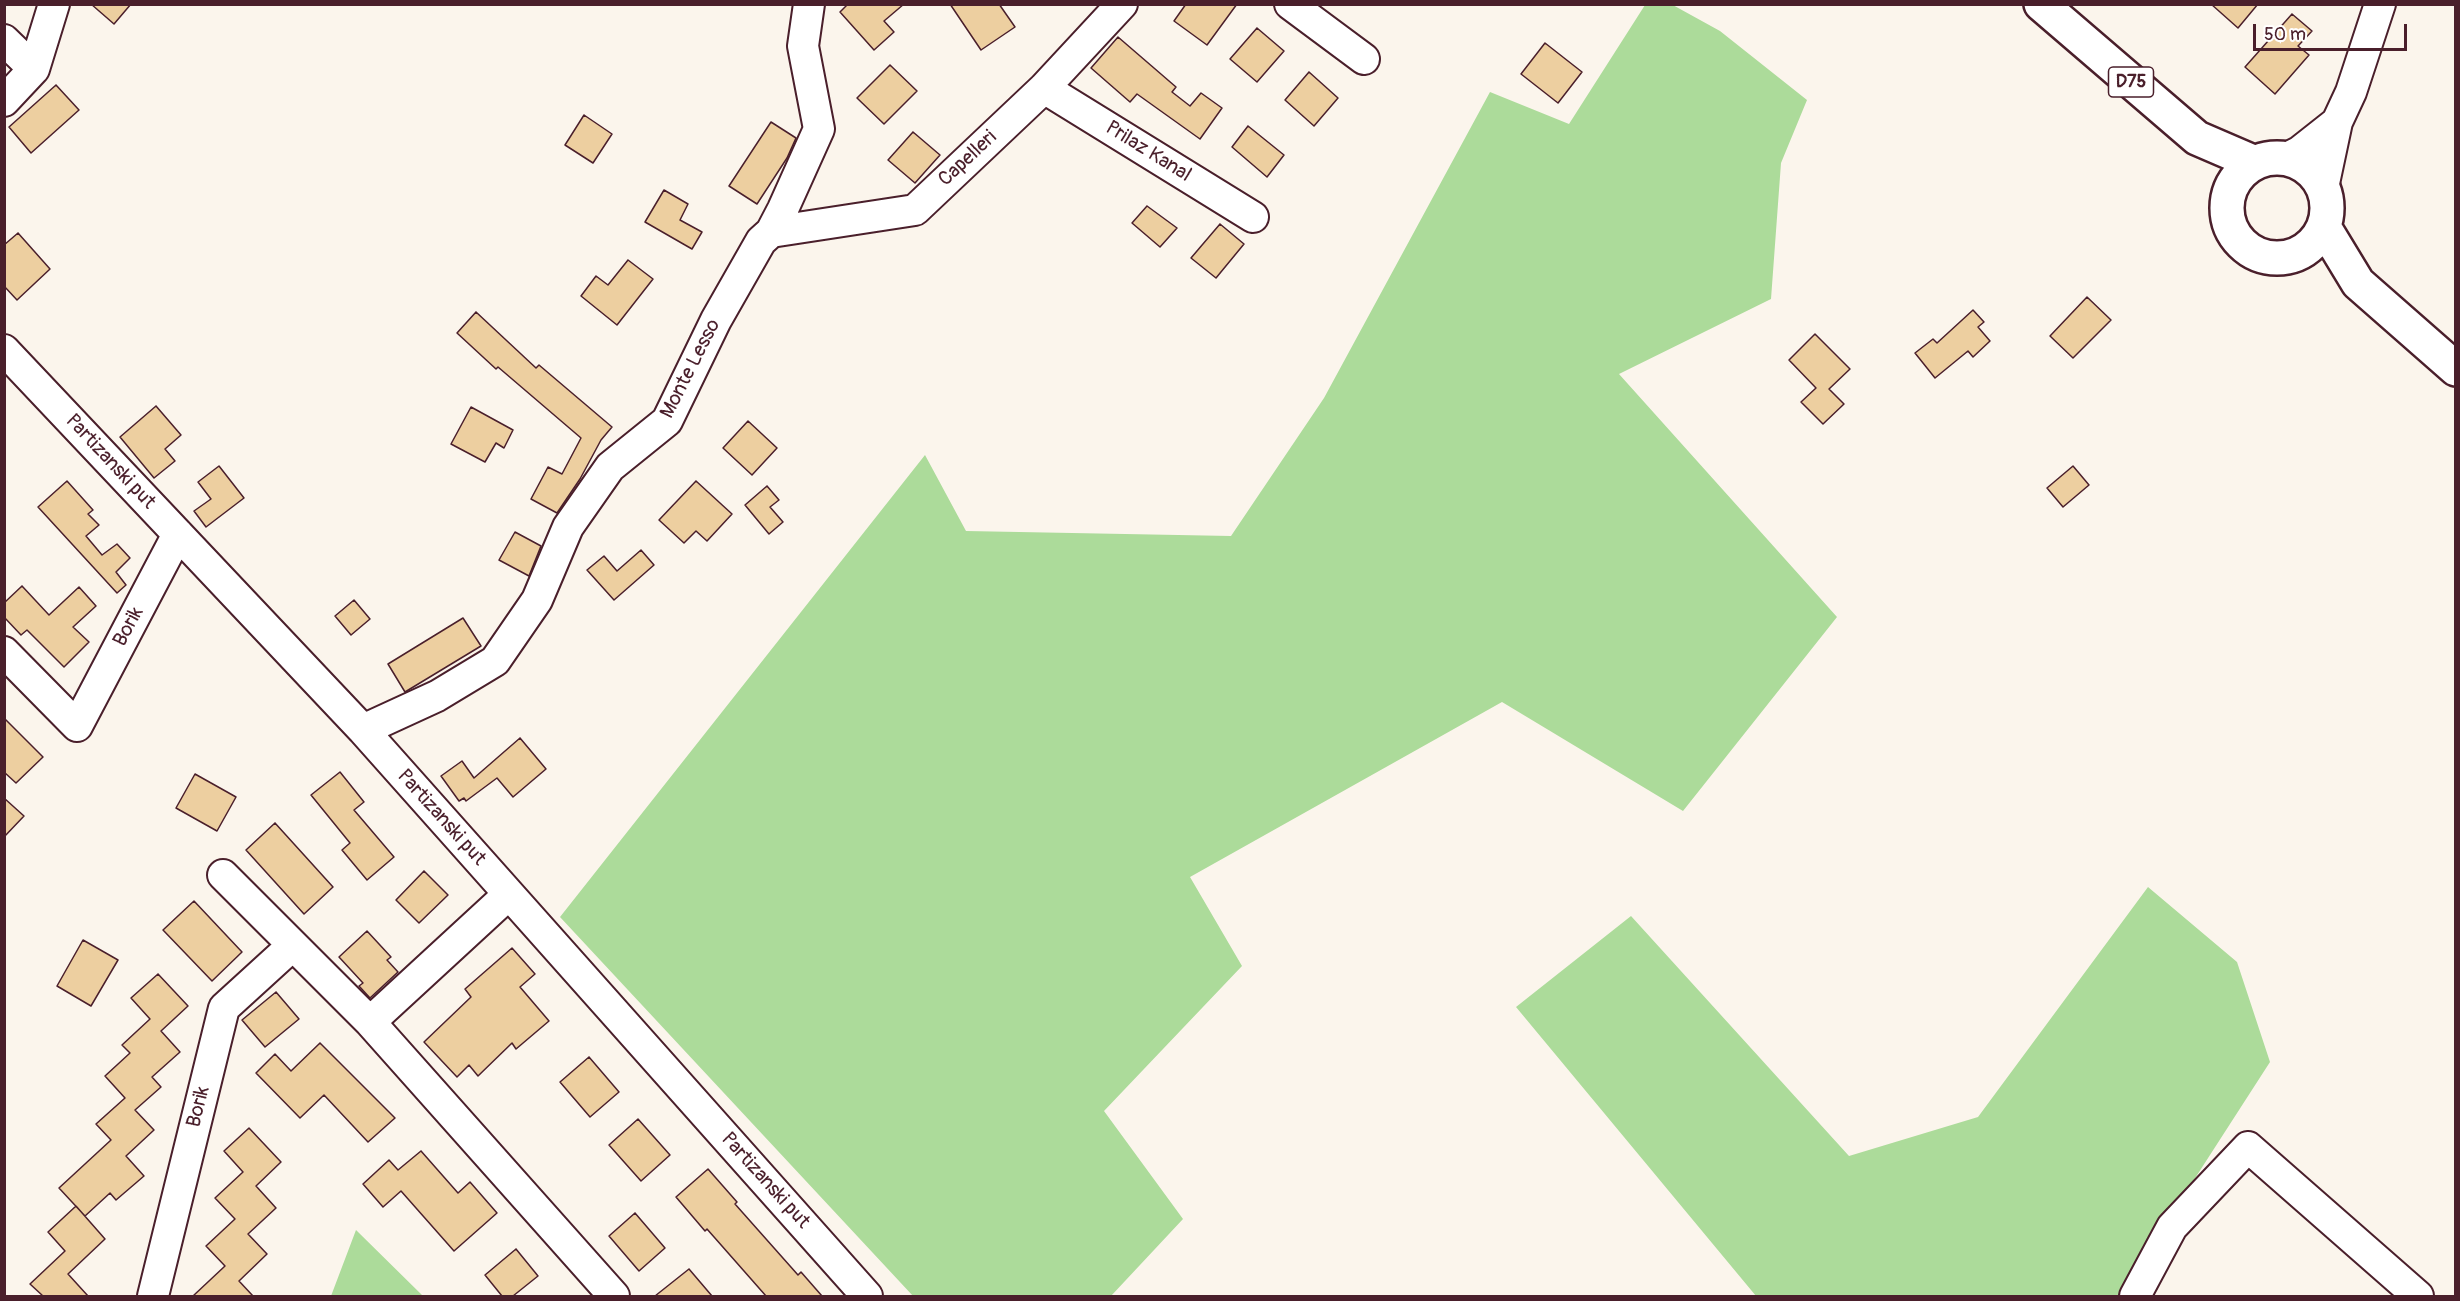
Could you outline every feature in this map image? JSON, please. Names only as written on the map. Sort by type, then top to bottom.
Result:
[{"type":"main road","name":"D75","points":[[2041,4],[2198,138],[2229,195],[2229,222],[2243,245],[2267,258],[2294,256],[2358,283]]},
{"type":"main road","name":"D75","points":[[2198,138],[2270,161],[2308,169],[2323,188]]},
{"type":"main road","points":[[2229,195],[2238,177],[2270,161]]},
{"type":"main road","points":[[2294,256],[2312,244],[2324,227],[2327,201],[2323,188]]},
{"type":"main road","name":"D75","points":[[2324,227],[2358,283],[2456,369]]},
{"type":"street","points":[[4,101],[34,69],[54,4]]},
{"type":"street","name":"Monte Lesso","points":[[363,730],[437,696],[495,662],[537,600],[568,527],[610,466],[667,421],[716,320],[761,241],[771,232],[819,129],[803,46],[808,4]]},
{"type":"street","points":[[1290,4],[1364,60]]},
{"type":"street","points":[[2323,188],[2337,122],[2351,92],[2380,4]]},
{"type":"street","name":"Capelleri","points":[[771,232],[915,210],[1044,88],[1121,5]]},
{"type":"street","points":[[4,40],[34,69]]},
{"type":"street","name":"Prilaz Kanal","points":[[1044,88],[1253,217]]},
{"type":"street","points":[[2270,161],[2299,152],[2337,122]]},
{"type":"street","name":"Partizanski put","points":[[4,350],[363,730],[867,1296]]},
{"type":"street","name":"Borik","points":[[4,652],[76,726],[178,534]]},
{"type":"street","points":[[223,875],[370,1022],[614,1296]]},
{"type":"street","points":[[370,1022],[509,894]]},
{"type":"street","name":"Borik","points":[[153,1296],[224,1008],[292,946]]},
{"type":"street","points":[[2135,1296],[2172,1227],[2248,1147],[2418,1296]]},
{"type":"green space","points":[[1671,4],[1720,31],[1807,100],[1781,163],[1771,299],[1619,374],[1837,617],[1683,811],[1502,702],[1190,877],[1242,966],[1104,1111],[1183,1219],[1111,1296],[913,1296],[560,917],[925,455],[966,531],[1231,536],[1324,398],[1490,92],[1569,124],[1645,5]]},
{"type":"green space","points":[[2148,887],[2237,962],[2270,1062],[2119,1296],[1756,1296],[1516,1007],[1631,916],[1849,1156],[1978,1117]]},
{"type":"green space","points":[[356,1230],[423,1296],[331,1296]]},
{"type":"building","points":[[91,4],[131,4],[114,24]]},
{"type":"building","points":[[848,4],[904,4],[884,21],[894,32],[874,50],[840,12]]},
{"type":"building","points":[[950,4],[999,4],[1015,27],[981,50]]},
{"type":"building","points":[[1186,4],[1237,4],[1207,45],[1174,21]]},
{"type":"building","points":[[2211,4],[2258,4],[2238,28]]},
{"type":"building","points":[[2292,14],[2312,31],[2298,46],[2309,55],[2275,94],[2245,67]]},
{"type":"building","points":[[1257,28],[1284,51],[1257,82],[1230,59]]},
{"type":"building","points":[[1118,37],[1176,87],[1172,92],[1190,106],[1201,93],[1222,108],[1200,139],[1137,94],[1130,102],[1091,68]]},
{"type":"building","points":[[1545,43],[1582,72],[1558,103],[1521,74]]},
{"type":"building","points":[[890,65],[917,91],[884,124],[857,98]]},
{"type":"building","points":[[1309,72],[1338,98],[1314,126],[1285,100]]},
{"type":"building","points":[[56,85],[79,110],[31,153],[9,127]]},
{"type":"building","points":[[584,115],[612,134],[593,163],[565,145]]},
{"type":"building","points":[[771,122],[796,138],[787,158],[757,204],[729,186]]},
{"type":"building","points":[[1248,126],[1284,155],[1267,177],[1232,147]]},
{"type":"building","points":[[913,132],[940,155],[915,183],[888,160]]},
{"type":"building","points":[[664,190],[688,204],[680,220],[702,232],[692,249],[645,222]]},
{"type":"building","points":[[1147,206],[1177,228],[1160,247],[1132,223]]},
{"type":"building","points":[[1220,224],[1244,244],[1216,278],[1191,258]]},
{"type":"building","points":[[18,233],[50,269],[17,300],[4,286],[4,245]]},
{"type":"building","points":[[628,260],[653,279],[617,325],[581,296],[596,276],[608,285]]},
{"type":"building","points":[[2087,297],[2111,320],[2073,358],[2050,336]]},
{"type":"building","points":[[1973,310],[1984,322],[1978,327],[1990,341],[1973,357],[1968,351],[1935,378],[1915,353],[1933,339],[1937,343]]},
{"type":"building","points":[[476,312],[536,368],[539,365],[612,427],[601,440],[580,479],[557,513],[531,499],[548,467],[562,474],[581,438],[498,367],[496,369],[457,333]]},
{"type":"building","points":[[1815,334],[1850,369],[1829,389],[1844,404],[1823,424],[1801,402],[1816,388],[1789,360]]},
{"type":"building","points":[[156,406],[181,435],[165,449],[175,461],[154,478],[120,437]]},
{"type":"building","points":[[471,407],[513,430],[504,448],[496,443],[485,462],[451,444]]},
{"type":"building","points":[[748,421],[777,448],[752,475],[723,448]]},
{"type":"building","points":[[219,466],[244,498],[206,527],[194,511],[211,499],[198,482]]},
{"type":"building","points":[[2073,466],[2089,485],[2063,507],[2047,488]]},
{"type":"building","points":[[67,481],[93,510],[88,514],[99,525],[86,536],[102,555],[117,544],[130,558],[116,572],[126,585],[117,593],[38,507]]},
{"type":"building","points":[[696,481],[732,514],[707,541],[696,531],[684,543],[659,520]]},
{"type":"building","points":[[767,486],[779,500],[770,507],[783,522],[769,534],[745,505]]},
{"type":"building","points":[[515,532],[541,546],[529,576],[499,560]]},
{"type":"building","points":[[641,550],[654,565],[614,600],[587,570],[604,556],[617,571]]},
{"type":"building","points":[[22,586],[49,615],[79,587],[96,606],[73,627],[89,642],[64,667],[27,630],[21,635],[4,617],[4,603]]},
{"type":"building","points":[[354,600],[370,619],[351,635],[335,616]]},
{"type":"building","points":[[463,618],[481,646],[405,692],[388,664]]},
{"type":"building","points":[[4,718],[43,757],[16,783],[4,772]]},
{"type":"building","points":[[520,738],[546,769],[513,797],[497,778],[466,801],[464,798],[459,801],[441,776],[462,761],[474,778]]},
{"type":"building","points":[[340,772],[364,802],[354,810],[394,857],[367,880],[342,850],[350,843],[311,795]]},
{"type":"building","points":[[195,774],[236,797],[217,831],[176,808]]},
{"type":"building","points":[[4,798],[24,816],[4,837]]},
{"type":"building","points":[[275,823],[333,887],[304,914],[246,850]]},
{"type":"building","points":[[424,871],[448,895],[419,923],[396,900]]},
{"type":"building","points":[[194,901],[242,952],[212,981],[163,930]]},
{"type":"building","points":[[367,931],[391,957],[387,960],[398,972],[370,998],[359,986],[363,983],[339,957]]},
{"type":"building","points":[[83,940],[118,960],[91,1006],[57,986]]},
{"type":"building","points":[[512,948],[535,974],[520,987],[549,1021],[516,1049],[512,1043],[478,1076],[469,1065],[457,1077],[424,1042],[471,997],[465,989]]},
{"type":"building","points":[[158,974],[188,1006],[161,1031],[180,1052],[152,1077],[161,1087],[135,1110],[154,1130],[126,1156],[144,1176],[116,1200],[110,1193],[85,1216],[59,1188],[111,1140],[96,1124],[125,1098],[105,1076],[130,1053],[122,1045],[150,1019],[131,998]]},
{"type":"building","points":[[276,992],[299,1019],[265,1047],[242,1020]]},
{"type":"building","points":[[320,1043],[395,1118],[368,1142],[324,1095],[300,1118],[256,1073],[275,1054],[291,1071]]},
{"type":"building","points":[[589,1057],[619,1092],[590,1117],[560,1082]]},
{"type":"building","points":[[638,1119],[670,1155],[641,1181],[609,1145]]},
{"type":"building","points":[[249,1128],[281,1162],[256,1186],[276,1208],[248,1234],[267,1254],[239,1281],[253,1296],[193,1296],[225,1266],[206,1246],[235,1219],[215,1198],[243,1172],[224,1151]]},
{"type":"building","points":[[421,1151],[458,1193],[470,1182],[497,1213],[454,1251],[401,1191],[383,1207],[363,1184],[389,1160],[398,1170]]},
{"type":"building","points":[[708,1169],[737,1202],[735,1204],[798,1275],[801,1272],[822,1296],[766,1296],[707,1229],[705,1231],[676,1197]]},
{"type":"building","points":[[76,1206],[105,1239],[68,1274],[88,1296],[43,1296],[30,1284],[65,1251],[48,1232]]},
{"type":"building","points":[[635,1213],[665,1248],[639,1271],[609,1236]]},
{"type":"building","points":[[516,1249],[538,1276],[513,1296],[502,1296],[485,1275]]},
{"type":"building","points":[[689,1269],[712,1296],[655,1296]]}]
